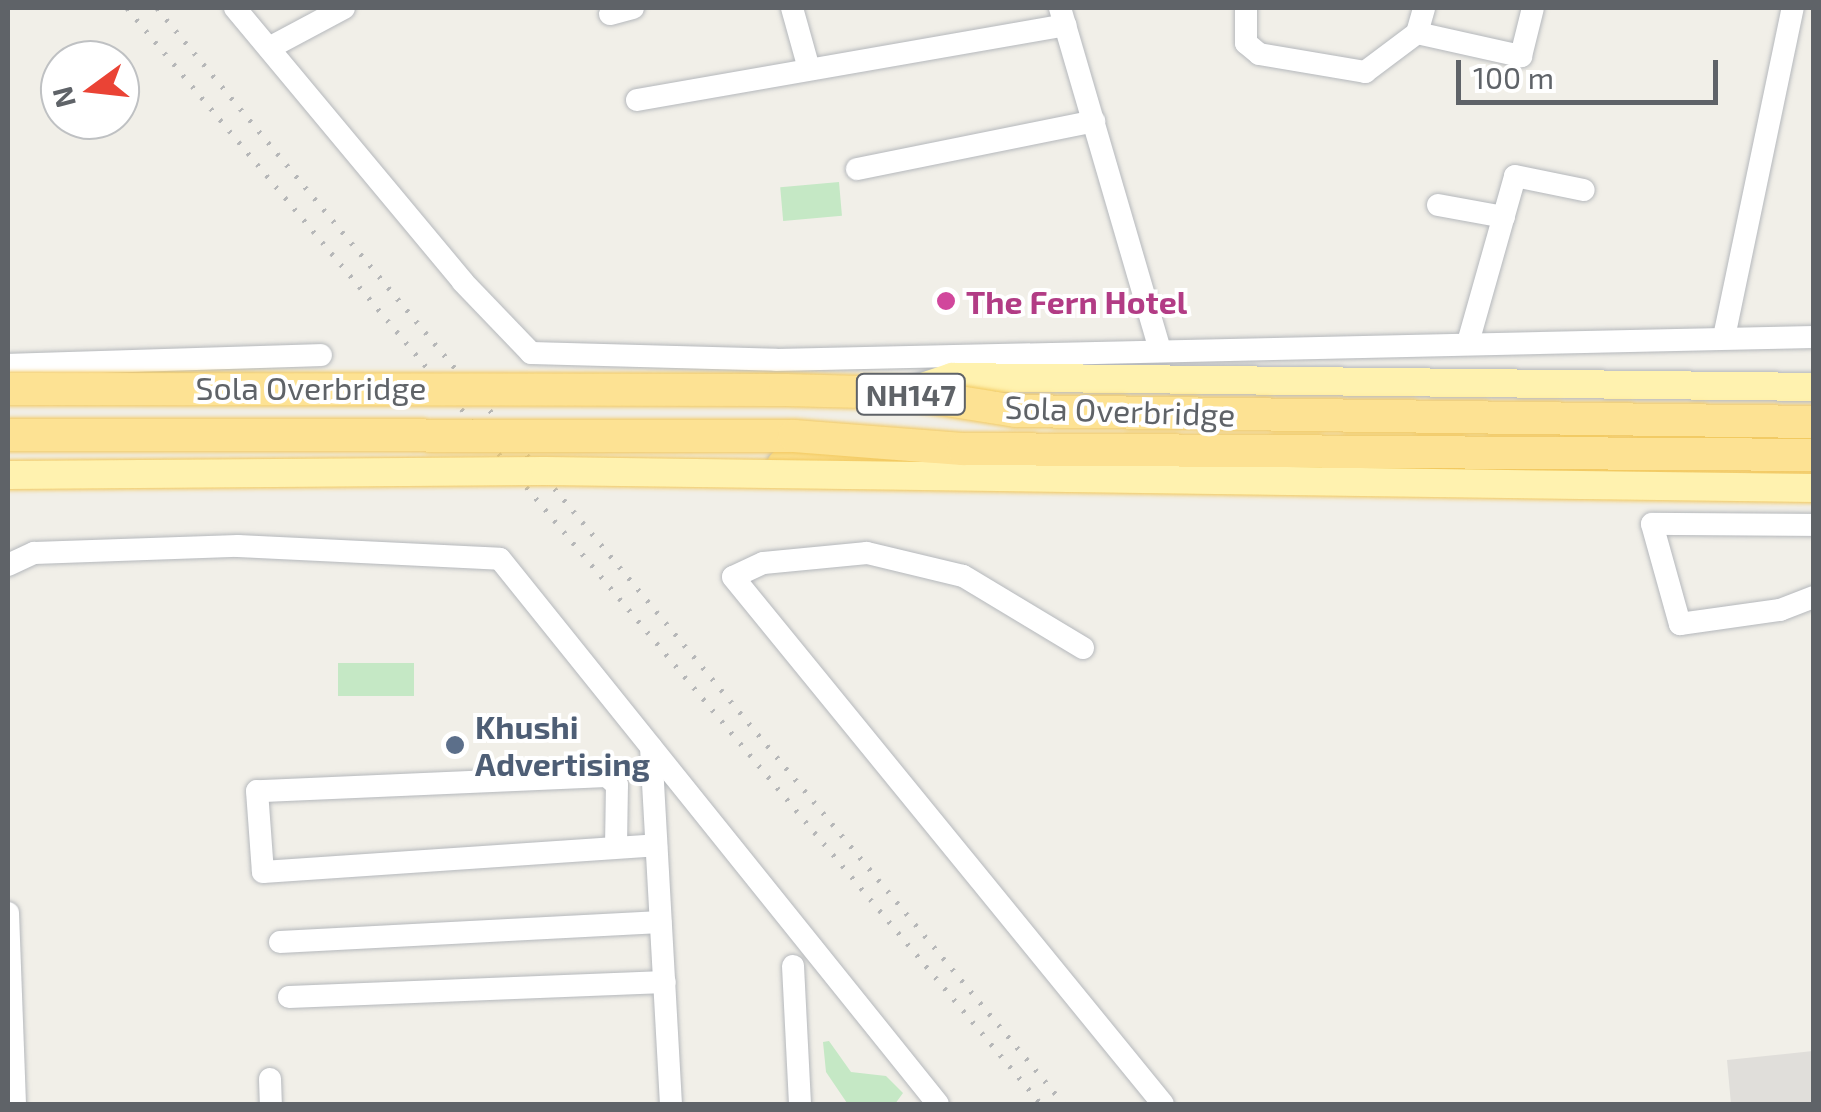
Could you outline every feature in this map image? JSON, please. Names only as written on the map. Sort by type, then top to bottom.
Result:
[{"type":"highway","name":"Sola Overbridge","points":[[8,389],[902,393],[1016,410],[1814,422]]},
{"type":"highway","name":"Sola Overbridge","points":[[8,435],[794,436],[963,449],[1814,456]]},
{"type":"highway","points":[[678,474],[963,449]]},
{"type":"main road","points":[[902,393],[952,377],[1814,387]]},
{"type":"main road","points":[[8,474],[678,474],[1814,488]]},
{"type":"street","points":[[235,8],[463,282],[531,353],[776,360],[1470,340],[1814,336]]},
{"type":"street","points":[[269,48],[344,8]]},
{"type":"street","points":[[792,8],[809,68]]},
{"type":"street","points":[[1246,8],[1244,34],[1250,49],[1326,69],[1365,72],[1417,33],[1424,8]]},
{"type":"street","points":[[1417,33],[1519,64],[1533,8]]},
{"type":"street","points":[[1724,337],[1793,8]]},
{"type":"street","points":[[1066,13],[1169,348]]},
{"type":"street","points":[[1066,13],[1094,120],[1169,348]]},
{"type":"street","points":[[637,100],[1066,13]]},
{"type":"street","points":[[857,169],[1094,120]]},
{"type":"street","points":[[1470,340],[1516,176],[1584,190]]},
{"type":"street","points":[[1438,205],[1504,217]]},
{"type":"street","points":[[8,365],[321,355]]},
{"type":"street","points":[[1814,525],[1652,524],[1680,624],[1780,610],[1814,597]]},
{"type":"street","points":[[8,564],[34,552],[238,546],[500,559],[938,1104]]},
{"type":"street","points":[[1083,648],[963,576],[867,553],[763,563],[733,576],[1163,1104]]},
{"type":"street","points":[[650,747],[671,1104]]},
{"type":"street","points":[[616,847],[617,785],[608,776],[257,792],[264,872],[616,847],[656,844]]},
{"type":"street","points":[[8,912],[16,1104]]},
{"type":"street","points":[[280,942],[660,922]]},
{"type":"street","points":[[793,966],[800,1104]]},
{"type":"street","points":[[290,997],[665,982]]},
{"type":"street","points":[[270,1078],[271,1104]]},
{"type":"shaded area","points":[[1813,1051],[1813,1104],[1731,1104],[1727,1060]]},
{"type":"green space","points":[[839,182],[842,216],[783,221],[780,187]]},
{"type":"green space","points":[[338,663],[414,663],[414,696],[338,696]]},
{"type":"green space","points":[[829,1041],[851,1072],[886,1076],[903,1093],[895,1104],[847,1103],[826,1072],[823,1042]]},
{"type":"railway","points":[[127,8],[1041,1104]]},
{"type":"railway","points":[[157,8],[1064,1104]]},
{"type":"place","name":"The Fern Hotel","points":[[946,301]]},
{"type":"place","name":"Khushi Advertising","points":[[455,745]]}]
